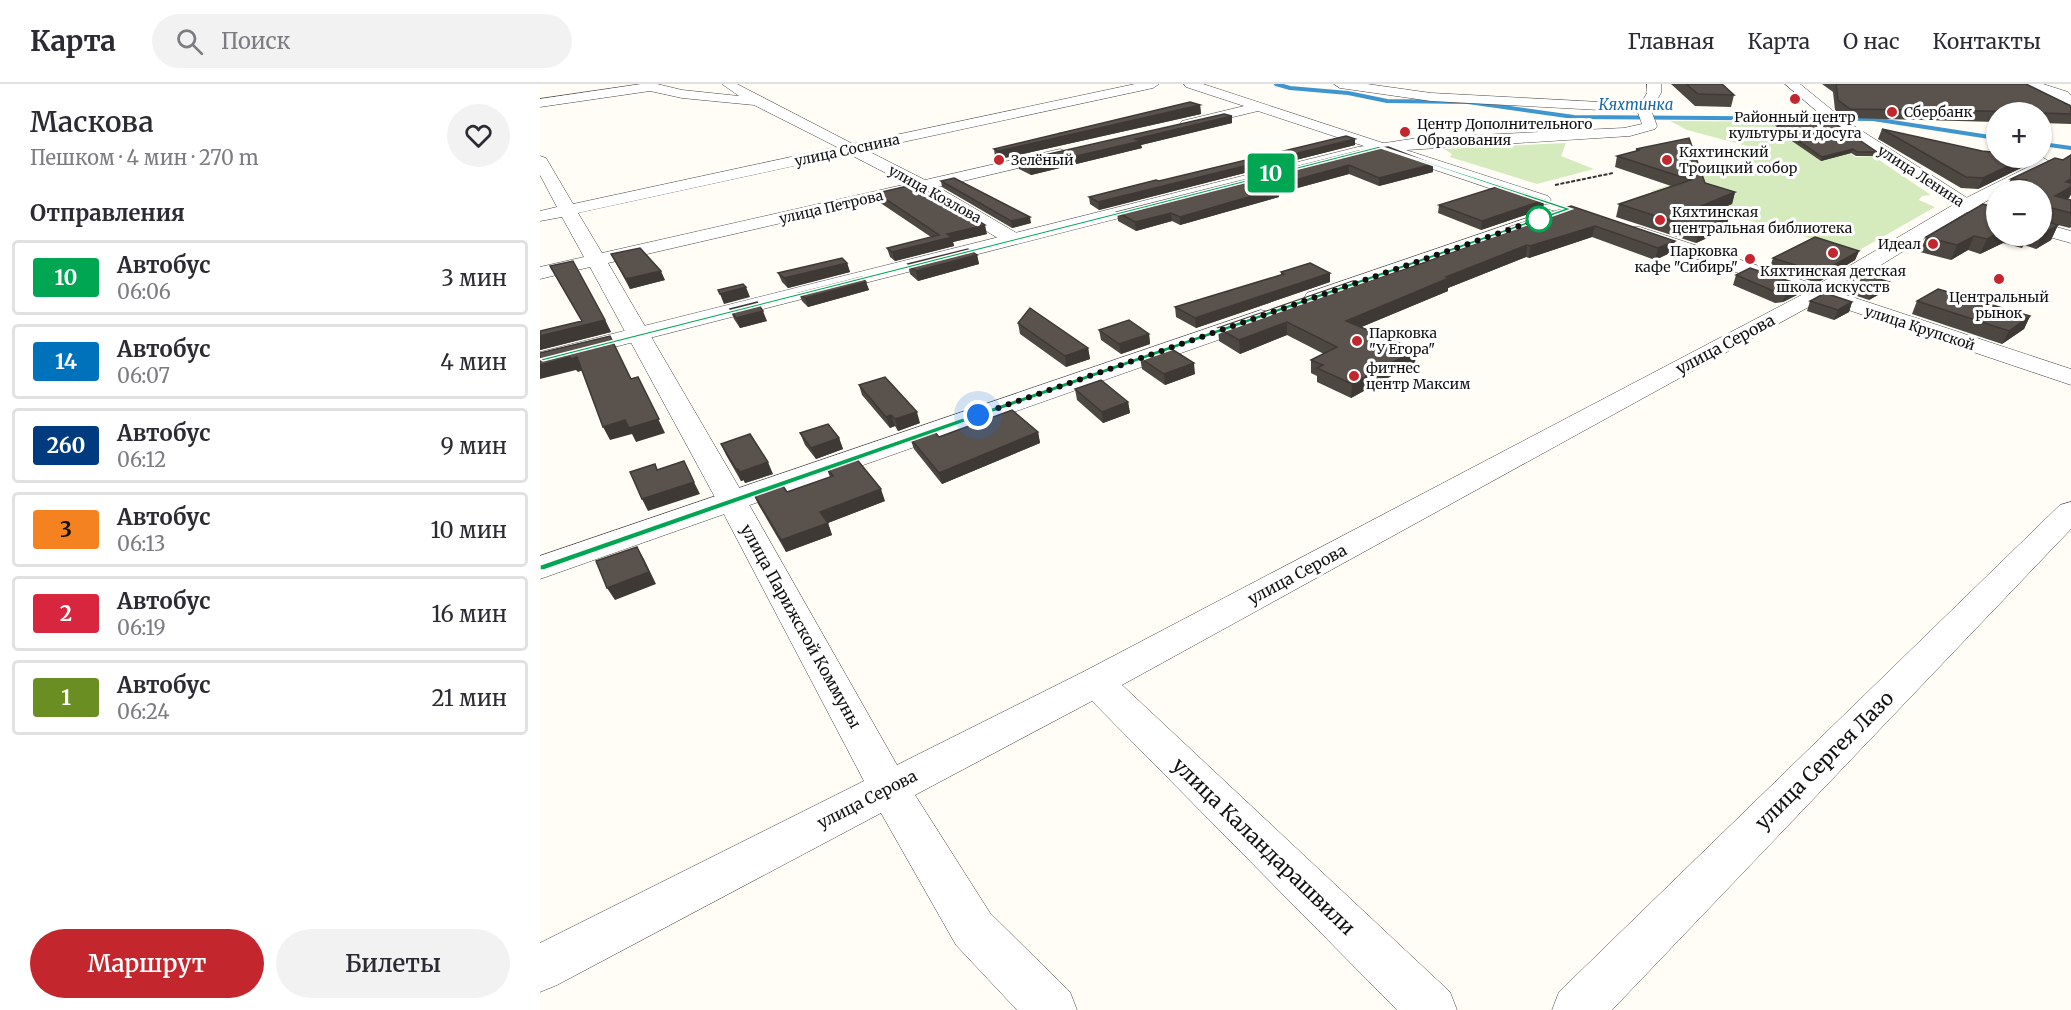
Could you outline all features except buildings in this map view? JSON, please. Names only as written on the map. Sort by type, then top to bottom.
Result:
[{"type":"street","name":"улица Козлова","points":[[728,84],[924,186],[1013,239]]},
{"type":"street","name":"улица Соснина","points":[[540,216],[1153,84]]},
{"type":"street","points":[[540,568],[1569,209],[1190,84]]},
{"type":"street","points":[[1347,84],[1431,97],[1644,114]]},
{"type":"street","points":[[1644,114],[1654,93],[1654,84]]},
{"type":"street","name":"улица Ленина","points":[[1792,84],[1834,119],[1966,205],[1986,213]]},
{"type":"street","points":[[2031,84],[2068,98]]},
{"type":"street","points":[[540,103],[649,86],[675,93],[757,101]]},
{"type":"street","points":[[540,359],[1381,147],[1625,133],[1650,126],[1644,114],[1596,91]]},
{"type":"street","points":[[1169,128],[1262,106]]},
{"type":"street","name":"улица Петрова","points":[[540,273],[1076,150]]},
{"type":"street","name":"улица Парижской Коммуны","points":[[540,161],[594,261],[639,335],[732,501],[888,788],[973,928],[1052,1010]]},
{"type":"street","name":"улица Серова","points":[[540,968],[1096,682],[1818,294],[1966,205],[2038,168]]},
{"type":"street","name":"улица Крупской","points":[[1610,223],[2071,377]]},
{"type":"street","points":[[2052,232],[2071,237]]},
{"type":"street","name":"улица Сергея Лазо","points":[[1577,1010],[2071,511]]},
{"type":"street","name":"улица Каландарашвили","points":[[1096,682],[1432,1010]]},
{"type":"path","points":[[1526,194],[1613,173]]},
{"type":"green space","points":[[1670,121],[1822,122],[1848,152],[1855,157],[1873,156],[1931,195],[1922,196],[1919,200],[1935,207],[1856,252],[1651,191],[1746,161],[1747,146],[1687,130]]},
{"type":"green space","points":[[1566,143],[1561,156],[1594,169],[1537,184],[1450,157],[1452,154],[1444,149]]},
{"type":"waterway","name":"Кяхтинка","points":[[1276,84],[1290,88],[1348,93],[1387,101],[1468,102],[1574,117],[1873,119],[1986,136]]},
{"type":"waterway","name":"Кяхтинка","points":[[2052,145],[2071,148]]},
{"type":"bus line","name":"10","points":[[540,359],[1333,157],[1381,147],[1569,209],[540,568]]},
{"type":"place","name":"Районный центр культуры и досуга","points":[[1795,99]]},
{"type":"place","name":"Сбербанк","points":[[1892,112]]},
{"type":"place","name":"Центр Дополнительного Образования","points":[[1405,132]]},
{"type":"place","name":"Зелёный","points":[[999,160]]},
{"type":"place","name":"Кяхтинский Троицкий собор","points":[[1667,160]]},
{"type":"place","name":"Кяхтинская центральная библиотека","points":[[1660,220]]},
{"type":"place","name":"Идеал","points":[[1933,244]]},
{"type":"place","name":"Кяхтинская детская школа искусств","points":[[1833,253]]},
{"type":"place","name":"Парковка кафе \"Сибирь\"","points":[[1750,259]]},
{"type":"place","name":"Центральный рынок","points":[[1999,279]]},
{"type":"place","name":"Парковка \"У Егора\"","points":[[1357,341]]},
{"type":"place","name":"фитнес центр Максим","points":[[1354,376]]},
{"type":"route","points":[[978,415],[1548,216],[1539,219]]}]
